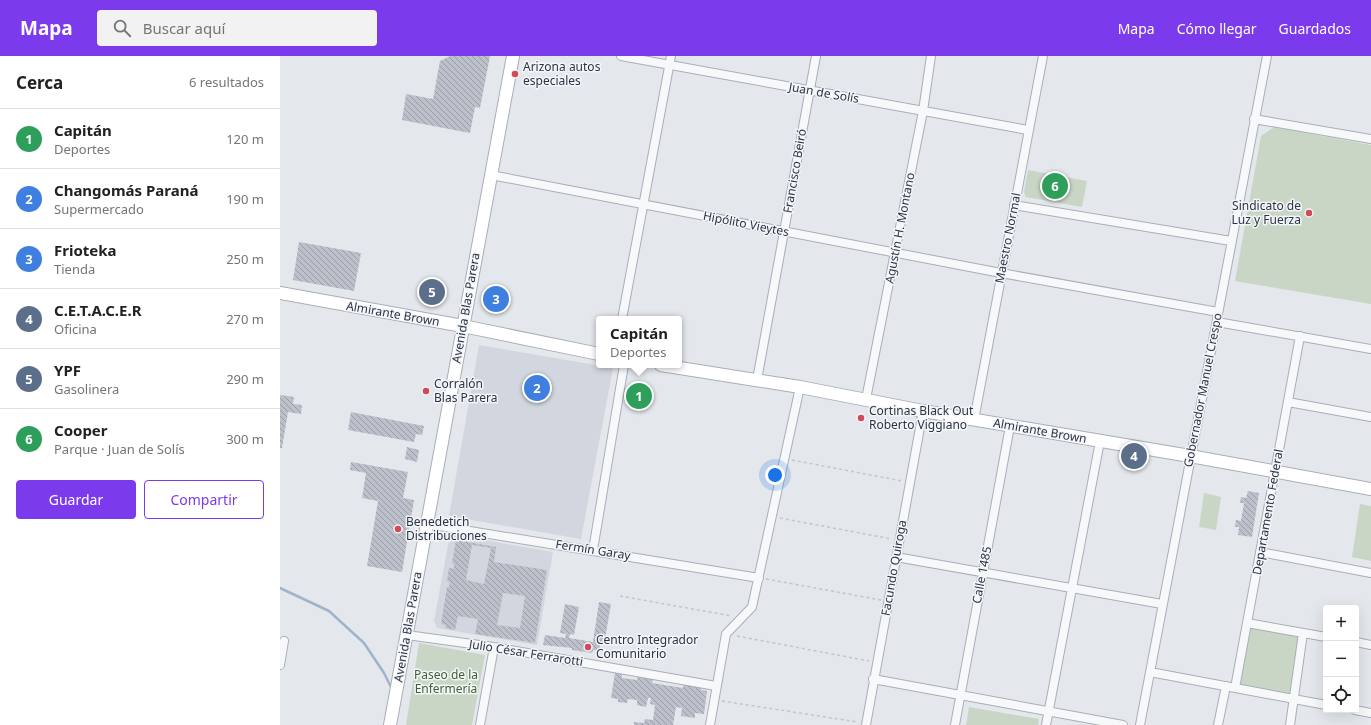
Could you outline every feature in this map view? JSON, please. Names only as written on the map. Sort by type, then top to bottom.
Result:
[{"type":"main road","name":"Avenida Blas Parera","points":[[390,725],[462,326],[514,56]]},
{"type":"main road","name":"Almirante Brown","points":[[280,293],[462,326],[596,353]]},
{"type":"main road","name":"Almirante Brown","points":[[680,368],[800,387],[923,411],[1190,456],[1371,490]]},
{"type":"street","name":"Juan de Solís","points":[[621,56],[1028,130]]},
{"type":"street","points":[[623,316],[671,56]]},
{"type":"street","name":"Francisco Beiró","points":[[757,380],[816,56]]},
{"type":"street","name":"Agustín H. Montano","points":[[866,399],[923,111],[931,56]]},
{"type":"street","name":"Maestro Normal","points":[[974,420],[1043,56]]},
{"type":"street","name":"Gobernador Manuel Crespo","points":[[1140,725],[1267,56]]},
{"type":"street","points":[[1254,119],[1371,139]]},
{"type":"street","name":"Hipólito Vieytes","points":[[491,175],[894,253],[1218,312]]},
{"type":"street","points":[[1014,205],[1231,241]]},
{"type":"street","points":[[1217,322],[1371,348]]},
{"type":"street","name":"Departamento Federal","points":[[1235,688],[1300,336]]},
{"type":"street","points":[[593,550],[623,368]]},
{"type":"street","points":[[710,725],[726,634],[752,607],[800,387]]},
{"type":"street","points":[[1288,402],[1371,417]]},
{"type":"street","name":"Facundo Quiroga","points":[[866,724],[876,662],[923,411]]},
{"type":"street","name":"Calle 1485","points":[[955,725],[1010,426]]},
{"type":"street","points":[[1046,725],[1100,441]]},
{"type":"street","name":"Fermín Garay","points":[[427,524],[759,578]]},
{"type":"street","points":[[1260,552],[1371,573]]},
{"type":"street","points":[[896,557],[1162,604]]},
{"type":"street","points":[[1247,623],[1323,636]]},
{"type":"street","points":[[1290,725],[1295,699],[1303,633]]},
{"type":"street","name":"Julio César Ferrarotti","points":[[407,635],[494,647],[716,686]]},
{"type":"street","points":[[280,665],[284,641]]},
{"type":"street","points":[[1359,643],[1371,645]]},
{"type":"street","points":[[480,725],[494,647]]},
{"type":"street","points":[[1150,672],[1323,704]]},
{"type":"street","points":[[873,679],[1123,725]]},
{"type":"street","points":[[1218,725],[1226,686]]},
{"type":"street","points":[[1359,711],[1371,713]]},
{"type":"path","points":[[784,458],[909,482]]},
{"type":"path","points":[[772,517],[899,541]]},
{"type":"path","points":[[759,578],[888,601]]},
{"type":"path","points":[[620,596],[742,618]]},
{"type":"path","points":[[726,634],[876,662]]},
{"type":"path","points":[[714,700],[866,724]]},
{"type":"shaded area","points":[[479,345],[596,365],[596,368],[613,368],[581,539],[449,516]]},
{"type":"shaded area","points":[[450,534],[553,552],[537,645],[437,628],[434,621]]},
{"type":"green space","name":"Sindicato de Luz y Fuerza","points":[[1274,127],[1371,145],[1371,304],[1235,281],[1261,136]]},
{"type":"green space","points":[[1028,170],[1087,181],[1082,207],[1026,197],[1024,192]]},
{"type":"green space","points":[[1204,493],[1221,497],[1216,530],[1199,527]]},
{"type":"green space","points":[[1360,504],[1371,506],[1371,561],[1352,557]]},
{"type":"green space","points":[[1247,623],[1303,633],[1295,699],[1235,688]]},
{"type":"green space","name":"Paseo de la Enfermería","points":[[419,643],[485,655],[472,725],[406,725]]},
{"type":"green space","points":[[969,707],[1039,719],[1038,725],[966,725]]},
{"type":"building","points":[[450,56],[490,56],[480,108],[475,107],[470,133],[402,120],[406,94],[433,99],[440,61]]},
{"type":"building","points":[[299,242],[361,253],[354,291],[293,280]]},
{"type":"building","points":[[280,395],[294,397],[293,404],[302,405],[301,414],[288,412],[282,448],[280,448]]},
{"type":"building","points":[[351,412],[424,426],[422,435],[416,434],[414,442],[348,430]]},
{"type":"building","points":[[407,447],[419,450],[417,462],[405,459]]},
{"type":"building","points":[[351,462],[408,472],[403,498],[414,500],[402,572],[367,566],[378,501],[362,498],[366,473],[350,470]]},
{"type":"building","points":[[1248,491],[1259,493],[1252,537],[1238,535],[1239,527],[1235,527],[1236,520],[1241,521],[1244,503],[1240,503],[1241,497],[1246,498]]},
{"type":"building","points":[[456,540],[496,547],[494,562],[547,570],[535,643],[475,634],[478,619],[458,616],[455,630],[445,628],[446,625],[441,624],[447,587],[449,587],[450,582],[447,581],[449,568],[454,569],[454,564],[452,563]],"holes":[[[472,545],[491,548],[484,584],[466,580]],[[503,593],[525,596],[520,628],[497,625]]]},
{"type":"building","points":[[599,602],[611,604],[604,644],[600,644],[599,651],[593,650],[592,653],[572,650],[572,648],[543,645],[545,635],[565,638],[566,634],[560,633],[565,604],[579,607],[574,635],[570,634],[569,638],[593,642]]},
{"type":"building","points":[[615,673],[622,674],[622,678],[637,680],[638,676],[653,678],[652,683],[683,688],[684,682],[702,684],[701,690],[707,691],[704,714],[695,713],[695,718],[681,716],[682,708],[676,707],[673,725],[634,725],[634,722],[644,723],[645,719],[653,720],[655,705],[650,704],[651,698],[648,698],[646,707],[637,705],[637,700],[628,699],[627,703],[618,702],[618,699],[611,698]]},
{"type":"waterway","points":[[280,588],[329,611],[364,643],[384,673],[392,689]]},
{"type":"place","name":"Arizona autos especiales","points":[[515,74]]},
{"type":"place","name":"Cooper","points":[[1055,186]]},
{"type":"place","name":"Sindicato de Luz y Fuerza","points":[[1309,213]]},
{"type":"place","name":"YPF","points":[[432,292]]},
{"type":"place","name":"Frioteka","points":[[496,299]]},
{"type":"place","name":"Changomás Paraná","points":[[537,388]]},
{"type":"place","name":"Corralón Blas Parera","points":[[426,391]]},
{"type":"place","name":"Capitán","points":[[639,396]]},
{"type":"place","name":"Cortinas Black Out Roberto Viggiano","points":[[861,418]]},
{"type":"place","name":"C.E.T.A.C.E.R","points":[[1134,456]]},
{"type":"place","name":"Benedetich Distribuciones","points":[[398,529]]},
{"type":"place","name":"Centro Integrador Comunitario","points":[[588,647]]}]
